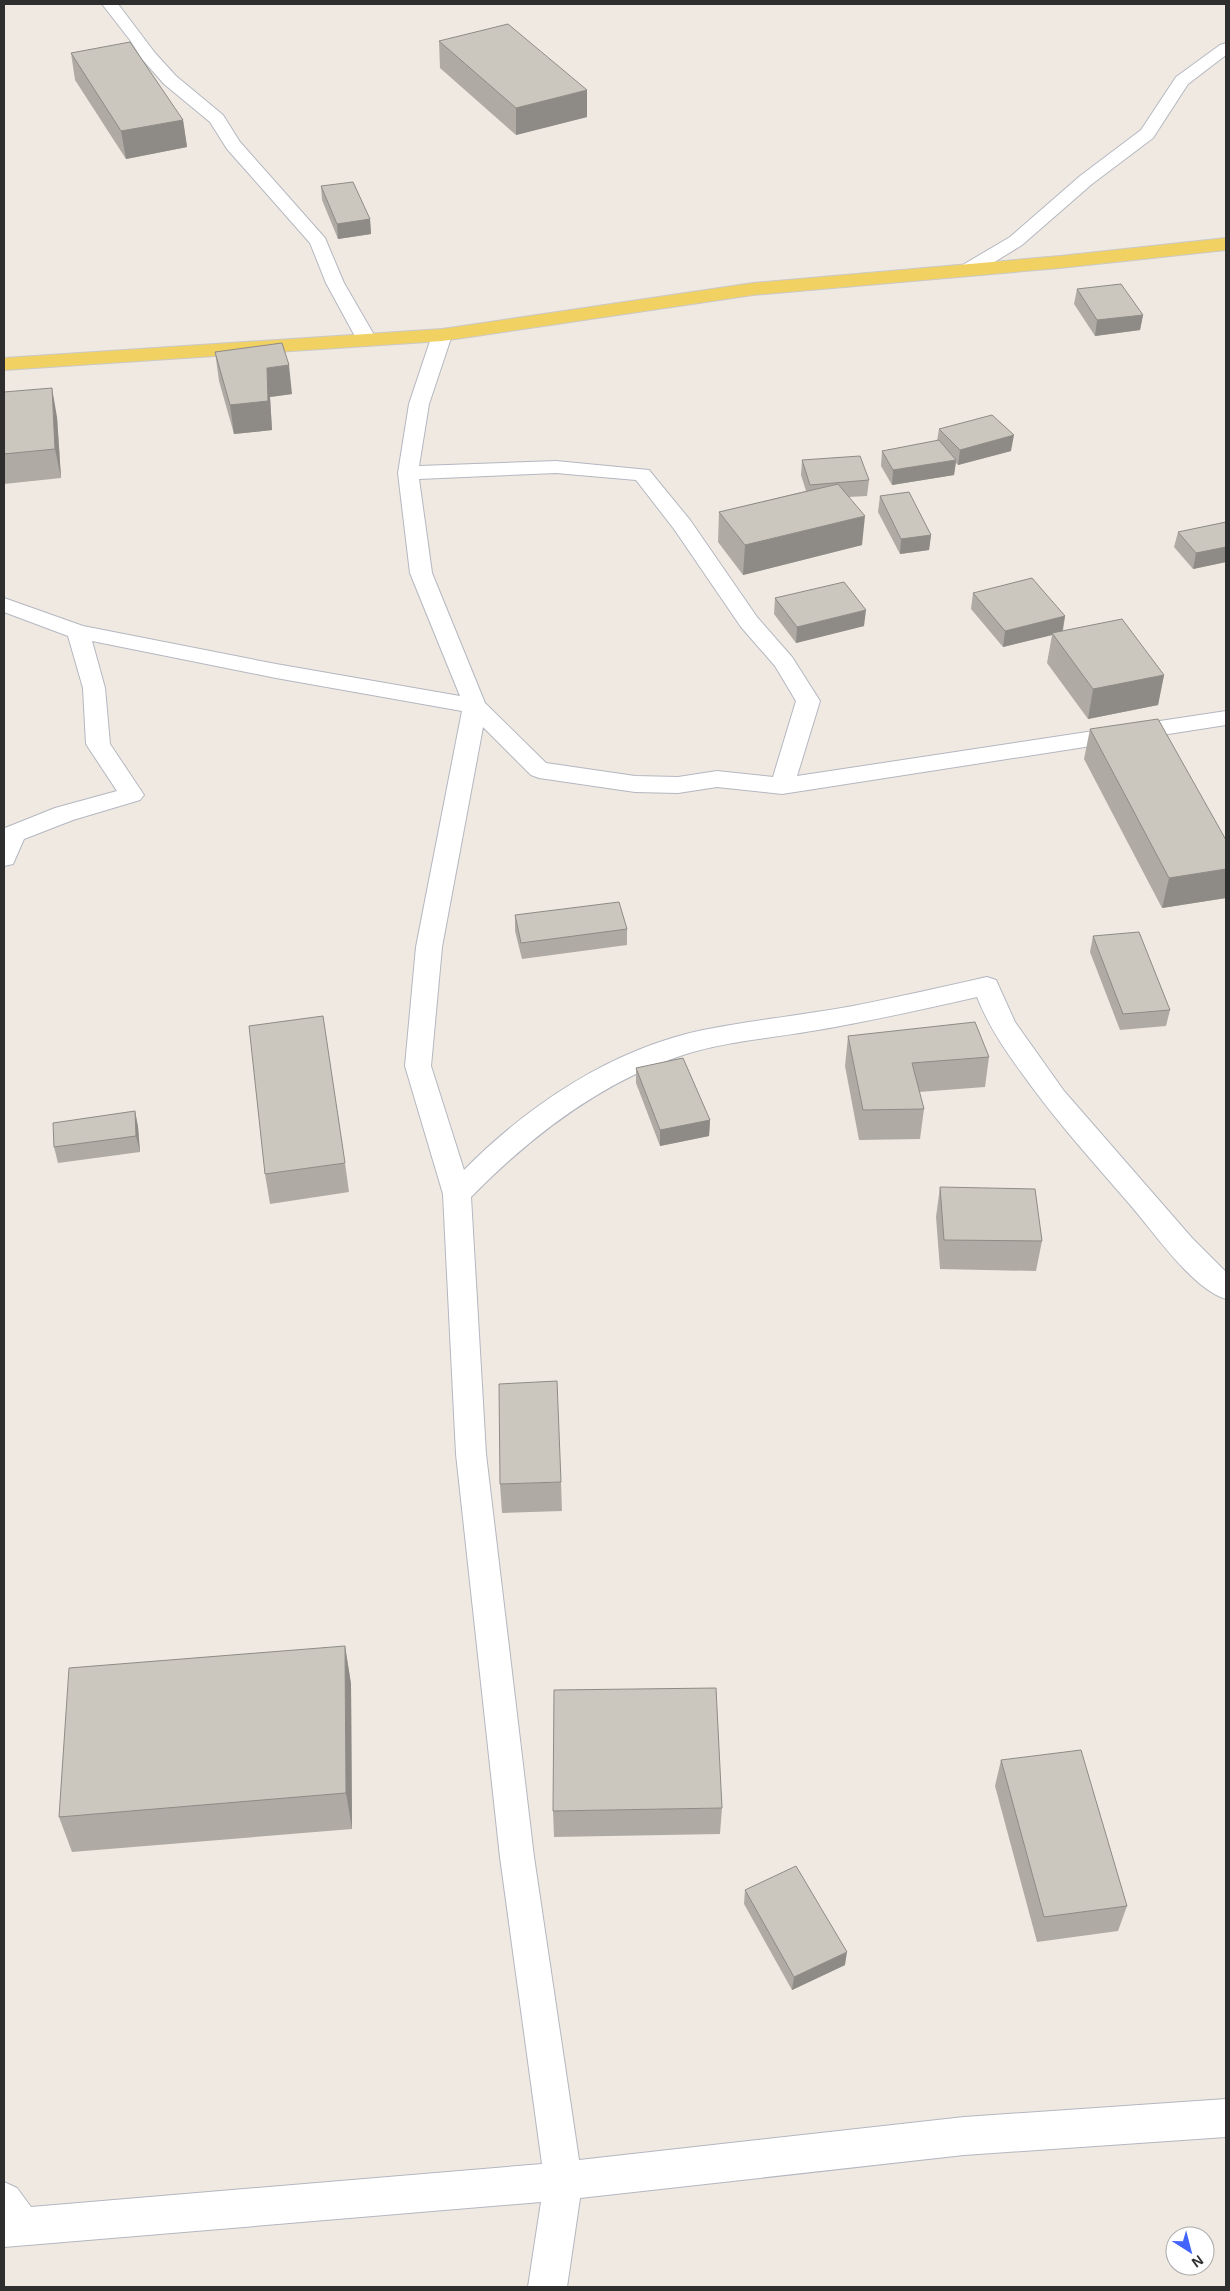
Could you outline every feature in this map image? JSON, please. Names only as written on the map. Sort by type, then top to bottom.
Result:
[{"type":"main road","points":[[4,364],[442,335],[753,289],[1226,244]]},
{"type":"street","points":[[110,4],[137,38],[148,56],[170,80],[217,119],[233,145],[319,242],[335,283],[367,340]]},
{"type":"street","points":[[968,270],[1016,242],[1086,180],[1146,134],[1182,82],[1193,71],[1226,48]]},
{"type":"street","points":[[442,335],[418,404],[408,473],[422,573],[475,706],[539,770],[635,784],[678,785],[717,779],[782,786],[1226,718]]},
{"type":"street","points":[[408,473],[556,467],[642,474],[682,525],[749,622],[784,662],[808,701],[782,786]]},
{"type":"street","points":[[4,605],[78,632],[276,672],[475,706]]},
{"type":"street","points":[[4,858],[14,834],[64,814],[132,795],[98,744],[94,688],[78,632]]},
{"type":"street","points":[[475,706],[429,947],[418,1066],[457,1194],[471,1454],[517,1857],[563,2181],[548,2287]]},
{"type":"street","points":[[457,1194],[503,1149],[546,1114],[600,1081],[646,1058],[702,1040],[853,1015],[987,986],[992,1006],[1006,1030],[1049,1092],[1105,1160],[1198,1264],[1226,1288]]},
{"type":"street","points":[[10,2218],[563,2181],[964,2136],[1226,2118]]},
{"type":"building","points":[[508,24],[587,90],[516,108],[439,41]]},
{"type":"building","points":[[130,42],[183,120],[121,131],[71,53]]},
{"type":"building","points":[[353,182],[370,219],[337,224],[321,186]]},
{"type":"building","points":[[1121,284],[1143,315],[1097,320],[1077,289]]},
{"type":"building","points":[[282,343],[289,365],[267,368],[268,401],[230,405],[215,352]]},
{"type":"building","points":[[52,388],[55,449],[4,454],[4,392]]},
{"type":"building","points":[[992,415],[1014,435],[960,450],[939,429]]},
{"type":"building","points":[[939,440],[956,460],[893,470],[882,451]]},
{"type":"building","points":[[860,456],[869,480],[810,485],[802,460]]},
{"type":"building","points":[[838,484],[865,516],[745,545],[719,512]]},
{"type":"building","points":[[909,492],[931,535],[901,539],[880,496]]},
{"type":"building","points":[[1226,522],[1226,547],[1196,553],[1178,532]]},
{"type":"building","points":[[1032,578],[1065,616],[1005,631],[973,593]]},
{"type":"building","points":[[844,582],[866,610],[797,627],[775,598]]},
{"type":"building","points":[[1122,619],[1164,675],[1093,689],[1052,633]]},
{"type":"building","points":[[1158,719],[1226,840],[1226,869],[1169,878],[1090,729]]},
{"type":"building","points":[[619,902],[627,929],[521,943],[515,915]]},
{"type":"building","points":[[1139,932],[1170,1010],[1123,1014],[1093,936]]},
{"type":"building","points":[[323,1016],[345,1163],[265,1174],[249,1026]]},
{"type":"building","points":[[975,1022],[989,1057],[912,1063],[924,1109],[863,1110],[848,1036]]},
{"type":"building","points":[[683,1058],[710,1120],[660,1130],[636,1068]]},
{"type":"building","points":[[135,1111],[136,1136],[54,1147],[53,1123]]},
{"type":"building","points":[[940,1187],[1035,1189],[1042,1241],[944,1240]]},
{"type":"building","points":[[557,1381],[561,1482],[500,1484],[499,1384]]},
{"type":"building","points":[[345,1646],[346,1793],[59,1817],[69,1668]]},
{"type":"building","points":[[716,1688],[722,1808],[553,1811],[554,1690]]},
{"type":"building","points":[[1081,1750],[1127,1906],[1044,1917],[1001,1760]]},
{"type":"building","points":[[796,1866],[847,1952],[794,1977],[745,1890]]}]
